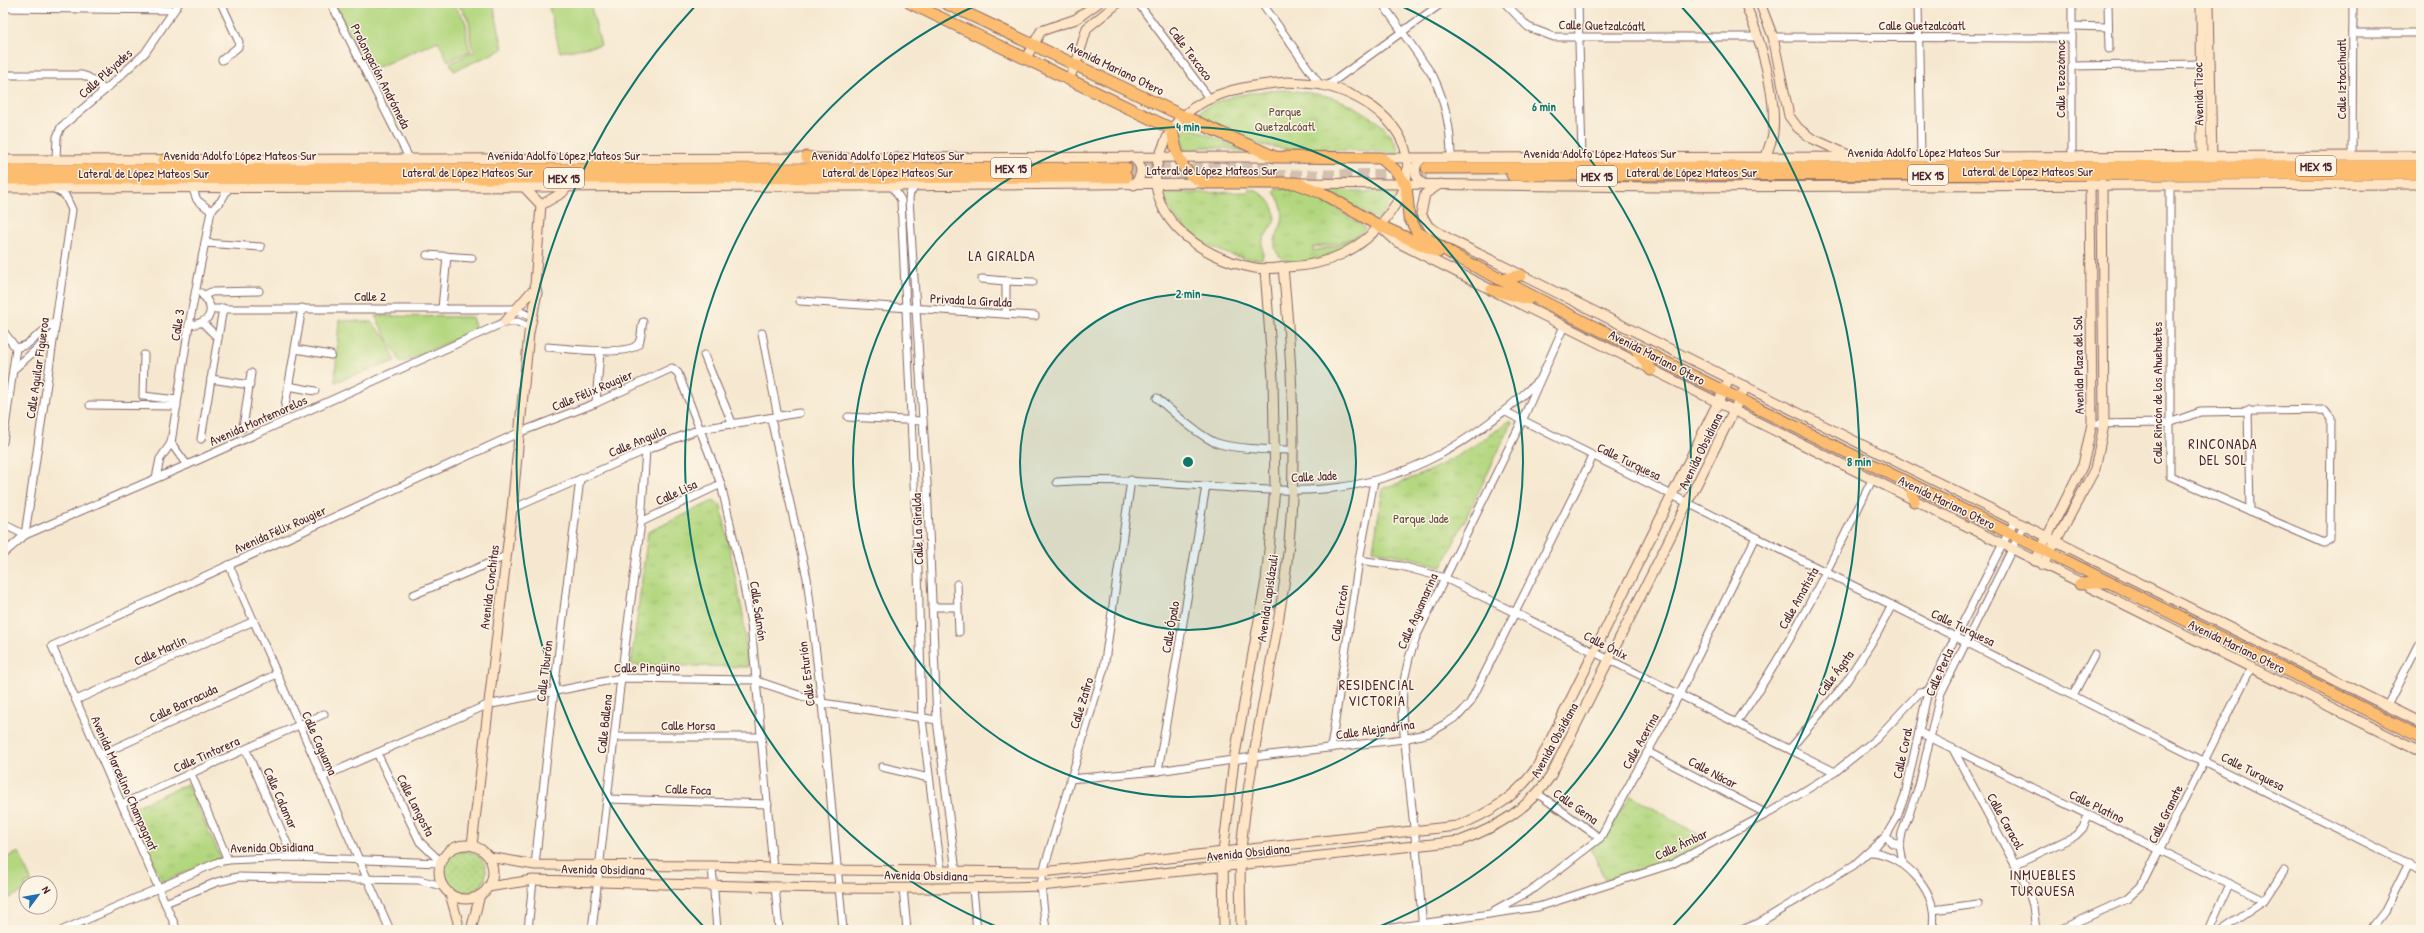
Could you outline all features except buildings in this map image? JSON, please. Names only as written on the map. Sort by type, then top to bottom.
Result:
[{"type":"main road","points":[[910,3],[1069,78],[1172,129]]},
{"type":"main road","name":"Avenida Mariano Otero","points":[[945,3],[1183,116],[1275,157]]},
{"type":"main road","points":[[1026,58],[1032,44],[1041,31],[1076,19],[1098,3]]},
{"type":"main road","points":[[1069,78],[1076,64],[1082,38],[1087,28],[1118,3]]},
{"type":"main road","points":[[1745,3],[1758,37],[1765,65],[1773,120],[1773,133],[1766,171]]},
{"type":"main road","points":[[1760,3],[1773,37],[1789,116],[1798,128],[1811,138],[1854,158]]},
{"type":"main road","name":"Avenida Tizoc","points":[[2201,3],[2202,64],[2206,79]]},
{"type":"main road","name":"Avenida Tizoc","points":[[2207,170],[2206,79],[2209,3]]},
{"type":"main road","points":[[1288,82],[1324,85],[1346,92],[1364,101],[1391,123],[1399,134],[1407,158],[1406,185],[1398,201],[1380,226],[1367,240],[1333,259],[1318,263],[1265,269],[1237,264],[1200,248],[1173,223],[1160,202],[1154,172],[1158,157],[1172,129],[1183,116],[1209,98],[1235,89],[1288,82]]},
{"type":"main road","points":[[1172,129],[1177,157],[1187,172],[1204,183]]},
{"type":"main road","name":"Lateral de López Mateos Sur","points":[[3,160],[410,160],[807,157],[1407,158],[1440,184],[1766,171],[1854,158],[2072,156],[2089,170],[2102,184],[2170,184],[2207,170],[2352,156],[2421,156]]},
{"type":"main road","points":[[807,157],[866,169]]},
{"type":"main road","points":[[1129,177],[1141,174],[1141,169],[1132,157]]},
{"type":"main road","name":"Avenida Mariano Otero","points":[[1381,158],[1396,171],[1406,185],[1411,223],[1424,237],[1455,256],[1546,304],[2421,737]]},
{"type":"main road","name":"Lateral de López Mateos Sur","points":[[3,188],[264,186],[916,186],[1129,177],[1156,184],[1296,183],[1406,185],[1425,171],[1451,158],[1582,158],[1766,171]]},
{"type":"main road","points":[[583,169],[615,159]]},
{"type":"main road","points":[[164,160],[198,169]]},
{"type":"main road","points":[[401,169],[410,160]]},
{"type":"main road","name":"Avenida Adolfo López Mateos Sur","points":[[1425,171],[2207,170],[2421,166]]},
{"type":"main road","name":"Avenida Adolfo López Mateos Sur","points":[[3,170],[866,169],[1129,177]]},
{"type":"main road","name":"Avenida Plaza del Sol","points":[[2052,538],[2083,465],[2092,424],[2089,170]]},
{"type":"main road","name":"Lateral de López Mateos Sur","points":[[2207,170],[2421,184]]},
{"type":"main road","name":"Avenida Adolfo López Mateos Sur","points":[[2207,170],[2421,174]]},
{"type":"main road","name":"Avenida Adolfo López Mateos Sur","points":[[3,179],[1129,177]]},
{"type":"main road","points":[[264,186],[302,178]]},
{"type":"main road","points":[[695,186],[743,178]]},
{"type":"main road","name":"Avenida Mariano Otero","points":[[1296,183],[1322,193],[1380,226],[1436,252],[1455,256]]},
{"type":"main road","points":[[1440,184],[1425,194],[1421,214],[1429,227],[1455,242]]},
{"type":"main road","name":"Avenida Plaza del Sol","points":[[2039,563],[2052,538],[2095,469],[2104,425],[2102,184]]},
{"type":"main road","points":[[523,186],[541,205],[562,193],[567,186]]},
{"type":"main road","name":"Avenida Conchitas","points":[[529,329],[527,315],[533,288],[541,205]]},
{"type":"main road","name":"Avenida Mariano Otero","points":[[1380,226],[1397,242],[1914,502],[2421,752]]},
{"type":"main road","points":[[1424,237],[1455,242]]},
{"type":"main road","name":"Avenida Mariano Otero","points":[[1455,242],[2421,723]]},
{"type":"main road","name":"Avenida Lapislázuli","points":[[1241,930],[1241,851],[1253,757],[1284,584],[1291,490],[1292,450],[1290,343],[1283,267]]},
{"type":"main road","name":"Avenida Lapislázuli","points":[[1224,930],[1224,853],[1234,760],[1266,580],[1275,489],[1274,378],[1265,269]]},
{"type":"main road","points":[[1266,279],[1276,274],[1284,278]]},
{"type":"main road","points":[[1501,280],[1521,275]]},
{"type":"main road","points":[[505,322],[533,288]]},
{"type":"main road","name":"Avenida Conchitas","points":[[472,845],[487,705],[512,509],[529,329],[537,293],[533,288]]},
{"type":"main road","points":[[1492,290],[1546,304]]},
{"type":"main road","points":[[1634,347],[1651,370]]},
{"type":"main road","name":"Avenida Obsidiana","points":[[489,857],[535,865],[600,867],[712,866],[837,870],[1043,872],[1457,826],[1476,819],[1511,798],[1528,780],[1546,752],[1593,652],[1730,378]]},
{"type":"main road","name":"Avenida Obsidiana","points":[[488,887],[533,880],[839,888],[973,889],[1041,886],[1224,868],[1460,841],[1482,833],[1503,823],[1538,794],[1560,760],[1746,386]]},
{"type":"main road","points":[[1910,484],[1914,502]]},
{"type":"main road","points":[[2080,584],[2108,582]]},
{"type":"main road","points":[[464,844],[472,845],[478,847],[489,857],[493,872],[488,887],[480,895],[470,899],[460,899],[450,894],[442,886],[438,871],[440,862],[449,849],[464,844]]},
{"type":"main road","points":[[450,894],[458,922],[457,930]]},
{"type":"main road","points":[[471,930],[480,895]]},
{"type":"street","name":"Calle Pléyades","points":[[56,160],[58,131],[106,90],[145,53],[179,3]]},
{"type":"street","points":[[221,3],[240,42],[238,47],[222,60]]},
{"type":"street","name":"Prolongación Andrómeda","points":[[331,3],[410,160]]},
{"type":"street","name":"Calle Texcoco","points":[[1138,3],[1209,98]]},
{"type":"street","points":[[1262,3],[1324,85],[1341,77],[1442,3]]},
{"type":"street","points":[[1382,3],[1434,76],[1448,117],[1451,158]]},
{"type":"street","name":"Calle Quetzalcóatl","points":[[1505,3],[1522,22],[1536,32],[1554,37],[1758,37]]},
{"type":"street","points":[[1578,3],[1582,158]]},
{"type":"street","points":[[1918,3],[1921,157]]},
{"type":"street","name":"Calle Tezozómoc","points":[[2072,3],[2072,156]]},
{"type":"street","points":[[2108,3],[2109,48]]},
{"type":"street","name":"Calle Iztaccíhuatl","points":[[2352,156],[2353,3]]},
{"type":"street","points":[[3,8],[174,10]]},
{"type":"street","points":[[2072,26],[2108,27]]},
{"type":"street","points":[[2353,33],[2421,33]]},
{"type":"street","name":"Calle Quetzalcóatl","points":[[1773,37],[2072,38]]},
{"type":"street","points":[[2072,66],[2202,64]]},
{"type":"street","points":[[3,75],[82,75],[88,77],[106,90]]},
{"type":"street","points":[[1341,77],[1340,82],[1346,92]]},
{"type":"street","name":"Calle Rincón de los Ahuehuetes","points":[[2170,184],[2170,476],[2324,543],[2329,541],[2331,418],[2328,412],[2322,409],[2248,410]]},
{"type":"street","name":"Calle La Giralda","points":[[892,186],[900,196],[911,419],[922,719],[940,871]]},
{"type":"street","name":"Calle La Giralda","points":[[916,186],[910,193],[909,199],[923,420],[937,720],[956,872]]},
{"type":"street","points":[[192,187],[197,200],[211,211],[222,200],[229,187]]},
{"type":"street","name":"Calle Aguilar Figueroa","points":[[25,535],[72,210],[65,195],[53,188]]},
{"type":"street","name":"Calle 3","points":[[156,478],[160,459],[171,443],[189,325],[211,211]]},
{"type":"street","points":[[205,243],[261,247]]},
{"type":"street","points":[[427,255],[472,258]]},
{"type":"street","points":[[442,308],[447,256]]},
{"type":"street","points":[[982,279],[1033,282]]},
{"type":"street","points":[[1006,281],[1006,314]]},
{"type":"street","points":[[189,325],[202,322],[209,316],[211,309],[203,296],[195,291]]},
{"type":"street","points":[[203,296],[211,292],[258,291]]},
{"type":"street","name":"Privada la Giralda","points":[[800,301],[1035,316]]},
{"type":"street","points":[[201,439],[223,308]]},
{"type":"street","points":[[285,406],[302,308]]},
{"type":"street","name":"Calle 2","points":[[211,309],[516,309],[527,315]]},
{"type":"street","points":[[16,348],[26,345],[56,321]]},
{"type":"street","points":[[202,322],[218,338]]},
{"type":"street","points":[[505,322],[518,322],[529,329]]},
{"type":"street","name":"Avenida Montemorelos","points":[[3,554],[25,535],[156,478],[188,466],[505,322]]},
{"type":"street","points":[[548,347],[600,352],[635,346],[639,341],[642,322]]},
{"type":"street","name":"Calle Aguamarina","points":[[1423,928],[1415,830],[1404,739],[1403,692],[1409,658],[1417,635],[1522,421],[1564,326]]},
{"type":"street","points":[[3,331],[16,348],[15,368],[4,419],[3,442]]},
{"type":"street","points":[[15,368],[54,334]]},
{"type":"street","name":"Calle Esturión","points":[[762,334],[775,418],[806,578],[822,703],[843,930]]},
{"type":"street","points":[[295,349],[331,355]]},
{"type":"street","points":[[596,403],[600,352]]},
{"type":"street","points":[[144,355],[143,396],[177,403]]},
{"type":"street","points":[[704,355],[733,425]]},
{"type":"street","name":"Calle Félix Rougier","points":[[518,433],[596,403],[670,368],[674,368]]},
{"type":"street","name":"Calle Salmón","points":[[674,368],[721,484],[751,624],[754,680],[762,737],[773,868]]},
{"type":"street","points":[[243,428],[251,373]]},
{"type":"street","name":"Calle Jade","points":[[1057,482],[1131,480],[1206,486],[1291,490],[1323,489],[1374,481],[1434,459],[1506,412],[1541,378]]},
{"type":"street","points":[[211,379],[250,385]]},
{"type":"street","points":[[288,386],[315,391]]},
{"type":"street","points":[[1157,398],[1187,424],[1212,441],[1274,450],[1292,450]]},
{"type":"street","points":[[90,405],[177,403]]},
{"type":"street","points":[[2092,424],[2169,423],[2200,412],[2248,410],[2250,511]]},
{"type":"street","name":"Calle Turquesa","points":[[1506,412],[2421,870]]},
{"type":"street","name":"Calle Anguila","points":[[512,509],[646,450],[700,429],[733,425],[799,413]]},
{"type":"street","points":[[848,417],[923,420]]},
{"type":"street","name":"Avenida Félix Rougier","points":[[52,646],[518,433]]},
{"type":"street","points":[[171,443],[188,466]]},
{"type":"street","name":"Calle Ballena","points":[[592,930],[621,678],[642,522],[646,450]]},
{"type":"street","name":"Calle Alejandrina","points":[[1070,779],[1158,771],[1253,757],[1404,739],[1429,733],[1445,724],[1459,715],[1470,703],[1593,456]]},
{"type":"street","name":"Calle Tiburón","points":[[535,865],[554,691],[580,479]]},
{"type":"street","name":"Calle Zafiro","points":[[1046,930],[1041,886],[1043,872],[1104,668],[1131,480]]},
{"type":"street","name":"Calle Amatista","points":[[1736,723],[1761,689],[1826,572],[1872,480]]},
{"type":"street","name":"Calle Circón","points":[[1331,748],[1359,560],[1374,481]]},
{"type":"street","name":"Calle Lisa","points":[[642,522],[721,484]]},
{"type":"street","name":"Calle Ópalo","points":[[1158,771],[1206,486]]},
{"type":"street","name":"Calle Coral","points":[[1742,930],[1759,923],[1818,887],[1871,852],[1886,836],[1897,817],[1905,794],[1928,692],[2002,545],[2013,536],[2015,520]]},
{"type":"street","points":[[3,524],[25,535]]},
{"type":"street","name":"Calle Perla","points":[[1903,863],[1900,845],[1902,833],[1919,786],[1929,737],[1940,695],[2012,550],[2013,536],[2024,525]]},
{"type":"street","name":"Calle Acerina","points":[[1493,912],[1535,888],[1600,838],[1679,695],[1756,537]]},
{"type":"street","points":[[413,595],[506,556]]},
{"type":"street","name":"Calle Ónix","points":[[1359,560],[1401,566],[1445,578],[1835,772]]},
{"type":"street","name":"Calle Caguama","points":[[229,565],[390,930]]},
{"type":"street","points":[[957,584],[959,632]]},
{"type":"street","name":"Calle Ágata","points":[[1790,750],[1844,685],[1877,634],[1892,605]]},
{"type":"street","points":[[932,607],[958,607]]},
{"type":"street","name":"Calle Marlín","points":[[76,700],[254,621]]},
{"type":"street","points":[[2387,706],[2418,645]]},
{"type":"street","name":"Avenida Marcelino Champagnat","points":[[52,646],[177,930]]},
{"type":"street","points":[[2073,695],[2095,654]]},
{"type":"street","name":"Calle Granate","points":[[2059,930],[2131,896],[2141,886],[2250,668]]},
{"type":"street","name":"Calle Barracuda","points":[[100,755],[277,674]]},
{"type":"street","name":"Calle Pingüino","points":[[322,777],[487,705],[621,678],[754,680],[822,703],[922,719],[937,720]]},
{"type":"street","name":"Calle Ámbar","points":[[1378,930],[1423,928],[1493,912],[1538,907],[1672,864],[1767,814],[1835,772],[1876,739],[1920,692],[1928,692]]},
{"type":"street","points":[[1928,692],[1940,695]]},
{"type":"street","name":"Calle Tintorera","points":[[122,804],[324,714]]},
{"type":"street","name":"Calle Platino","points":[[1919,732],[2264,901]]},
{"type":"street","name":"Calle Morsa","points":[[615,737],[762,737]]},
{"type":"street","name":"Calle Caracol","points":[[1953,749],[2016,864],[2033,906],[2036,930]]},
{"type":"street","name":"Calle Calamar","points":[[246,750],[293,857]]},
{"type":"street","name":"Calle Nácar","points":[[1648,752],[1767,814]]},
{"type":"street","name":"Calle Langosta","points":[[377,754],[420,842],[440,862]]},
{"type":"street","points":[[882,766],[929,778]]},
{"type":"street","points":[[191,774],[228,860]]},
{"type":"street","name":"Calle Gema","points":[[1538,794],[1600,838]]},
{"type":"street","name":"Calle Foca","points":[[608,799],[768,804]]},
{"type":"street","points":[[2016,864],[2075,836],[2083,828],[2088,815]]},
{"type":"street","points":[[1886,836],[1892,843],[1900,845]]},
{"type":"street","name":"Calle Perla","points":[[1871,852],[1888,854],[1903,863],[1925,890],[1933,910],[1932,930]]},
{"type":"street","name":"Avenida Obsidiana","points":[[63,930],[158,888],[228,860],[293,857],[360,861],[440,862]]},
{"type":"street","points":[[2370,930],[2385,911],[2409,863]]},
{"type":"street","name":"Calle Turquesa","points":[[2409,863],[2421,867]]},
{"type":"street","points":[[712,866],[717,930]]},
{"type":"street","points":[[2221,930],[2264,901],[2284,871]]},
{"type":"street","points":[[165,903],[217,882],[238,877],[366,877],[419,880],[442,886]]},
{"type":"street","points":[[528,930],[533,880]]},
{"type":"street","points":[[2209,930],[2229,884]]},
{"type":"street","points":[[775,886],[779,930]]},
{"type":"street","points":[[903,888],[908,930]]},
{"type":"street","points":[[973,889],[977,930]]},
{"type":"street","points":[[1933,910],[1978,904]]},
{"type":"green space","points":[[334,3],[453,3],[466,23],[467,42],[471,51],[448,61],[438,41],[369,71]]},
{"type":"green space","points":[[457,3],[493,3],[503,49],[454,71],[450,63],[475,51],[470,40],[468,19]]},
{"type":"green space","points":[[548,3],[590,3],[601,45],[560,52]]},
{"type":"green space","name":"Parque Quetzalcóatl","points":[[1285,90],[1327,96],[1342,101],[1364,112],[1392,136],[1397,146],[1398,155],[1364,151],[1279,148],[1262,145],[1236,136],[1195,116],[1214,103],[1225,99],[1249,93]]},
{"type":"green space","points":[[1187,127],[1245,151],[1241,152],[1226,148],[1209,147],[1184,152],[1182,134]]},
{"type":"green space","points":[[1332,186],[1355,192],[1380,191],[1395,187],[1398,188],[1399,192],[1378,220],[1324,189]]},
{"type":"green space","points":[[1249,189],[1255,190],[1270,201],[1275,212],[1273,224],[1262,243],[1262,259],[1231,255],[1202,241],[1188,231],[1177,220],[1168,207],[1162,193],[1248,192]]},
{"type":"green space","points":[[1276,189],[1300,191],[1312,195],[1334,207],[1365,228],[1356,236],[1333,244],[1313,247],[1313,251],[1335,246],[1368,232],[1349,245],[1320,258],[1293,262],[1282,258],[1276,250],[1275,244],[1281,226],[1283,212],[1274,192]]},
{"type":"green space","points":[[375,316],[472,317],[476,330],[401,363]]},
{"type":"green space","points":[[339,320],[371,322],[386,338],[395,361],[335,382]]},
{"type":"green space","name":"Parque Jade","points":[[1509,421],[1512,423],[1442,567],[1417,559],[1373,550],[1383,488],[1400,483],[1433,469],[1465,452]]},
{"type":"green space","points":[[713,501],[721,506],[743,615],[748,667],[631,665],[648,532]]},
{"type":"green space","points":[[187,784],[221,858],[162,882],[130,809]]},
{"type":"green space","points":[[1631,795],[1702,837],[1697,848],[1672,861],[1605,880],[1591,848],[1603,838]]},
{"type":"green space","points":[[461,851],[469,851],[480,857],[486,868],[486,876],[480,887],[469,893],[461,893],[450,887],[444,876],[444,868],[450,857]]},
{"type":"green space","points":[[19,852],[29,875],[18,875],[18,894],[3,901],[3,859]]},
{"type":"tunnel","points":[[1126,168],[1273,168]]},
{"type":"tunnel","points":[[1126,177],[1427,174]]},
{"type":"district","name":"LA GIRALDA","points":[[1002,255]]},
{"type":"district","name":"RINCONADA DEL SOL","points":[[2223,452]]},
{"type":"district","name":"RESIDENCIAL VICTORIA","points":[[1377,692]]},
{"type":"district","name":"INMUEBLES TURQUESA","points":[[2043,882]]}]
